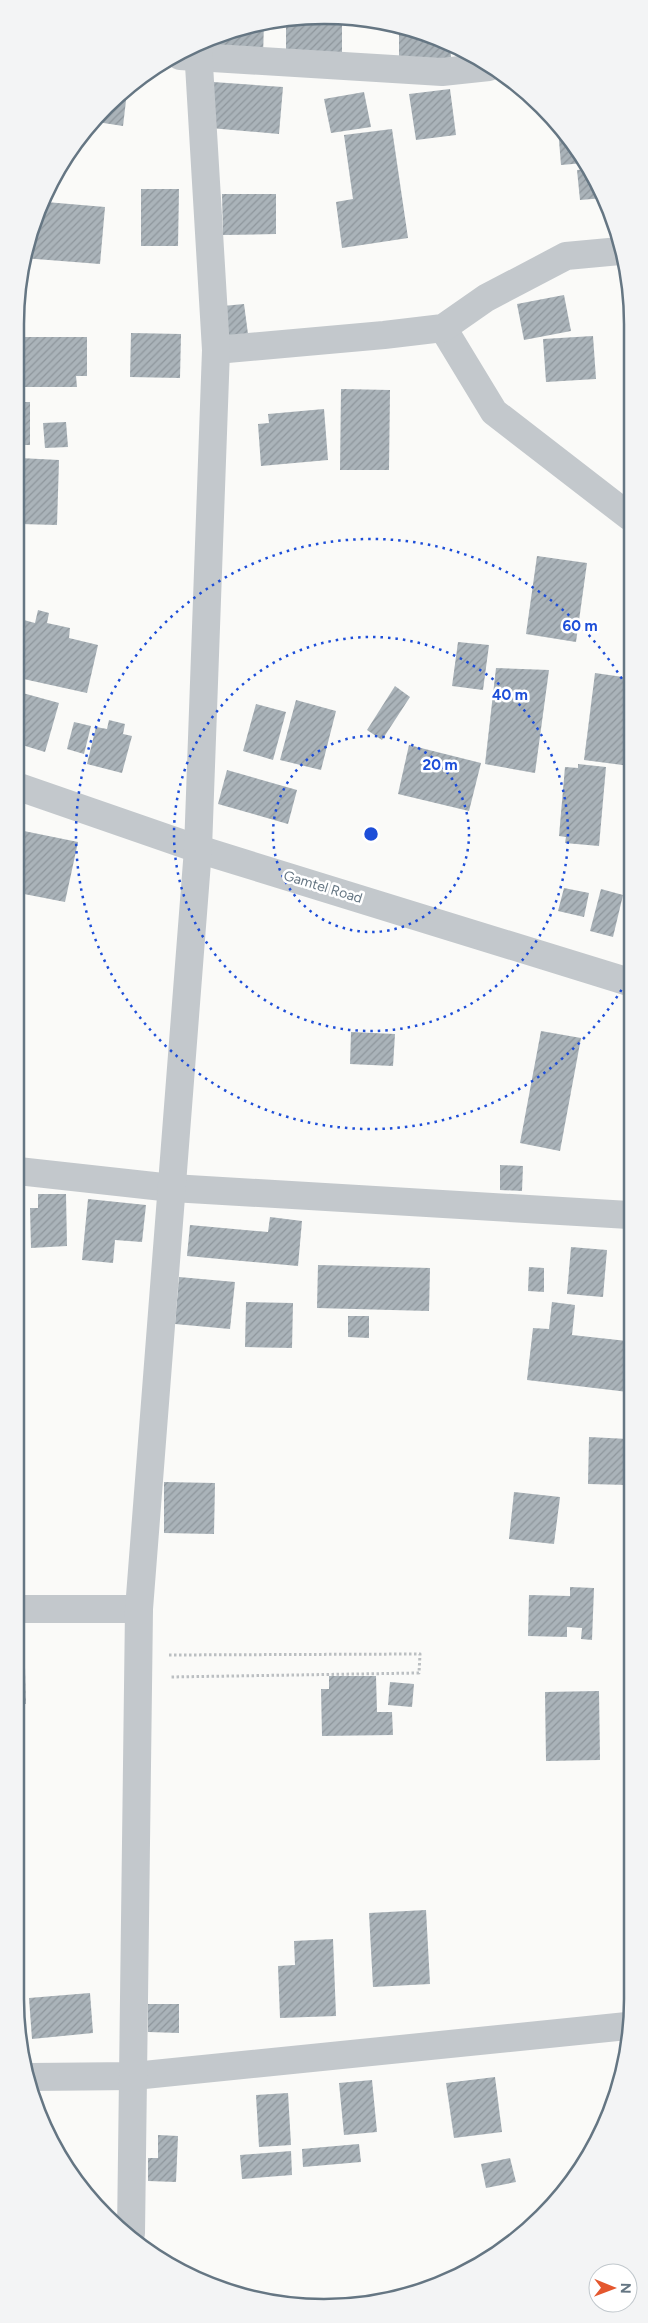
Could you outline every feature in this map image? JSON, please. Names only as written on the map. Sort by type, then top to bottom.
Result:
[{"type":"street","points":[[193,54],[442,72],[481,68]]},
{"type":"street","points":[[131,2229],[139,1609],[198,849],[216,350],[192,55]]},
{"type":"street","points":[[216,350],[443,328],[486,298],[566,256],[615,251]]},
{"type":"street","points":[[443,328],[494,412],[624,512]]},
{"type":"street","name":"Gamtel Road","points":[[24,789],[198,849],[624,980]]},
{"type":"street","points":[[24,1172],[172,1188],[624,1215]]},
{"type":"street","points":[[24,1609],[139,1609]]},
{"type":"street","points":[[34,2077],[134,2076],[623,2026]]},
{"type":"path","points":[[420,1654],[419,1673],[139,1666],[420,1654]]},
{"type":"building","points":[[342,24],[342,61],[286,60],[286,26]]},
{"type":"building","points":[[264,30],[263,57],[215,55],[216,44]]},
{"type":"building","points":[[399,33],[451,52],[451,58],[399,59]]},
{"type":"building","points":[[213,82],[283,87],[279,134],[210,128]]},
{"type":"building","points":[[450,89],[456,135],[416,140],[409,94]]},
{"type":"building","points":[[364,92],[371,127],[331,133],[324,99]]},
{"type":"building","points":[[126,98],[123,126],[101,123]]},
{"type":"building","points":[[392,129],[408,238],[342,248],[336,202],[353,199],[344,135]]},
{"type":"building","points":[[559,137],[578,164],[561,165]]},
{"type":"building","points":[[577,170],[581,170],[596,199],[580,200]]},
{"type":"building","points":[[141,189],[179,189],[178,246],[141,246]]},
{"type":"building","points":[[222,194],[276,194],[276,234],[223,235]]},
{"type":"building","points":[[50,202],[105,207],[100,264],[31,259],[40,227]]},
{"type":"building","points":[[564,295],[571,331],[524,340],[517,304]]},
{"type":"building","points":[[244,304],[248,334],[226,336],[223,306]]},
{"type":"building","points":[[131,333],[181,334],[180,378],[130,377]]},
{"type":"building","points":[[593,336],[596,379],[546,382],[543,339]]},
{"type":"building","points":[[24,337],[87,337],[87,376],[76,376],[77,387],[24,387]]},
{"type":"building","points":[[341,389],[390,390],[389,470],[340,470]]},
{"type":"building","points":[[24,402],[30,402],[30,445],[24,445]]},
{"type":"building","points":[[324,409],[328,460],[261,466],[258,424],[269,423],[268,414]]},
{"type":"building","points":[[66,422],[68,447],[45,448],[43,423]]},
{"type":"building","points":[[24,458],[59,460],[57,525],[24,524]]},
{"type":"building","points":[[537,556],[587,563],[576,642],[526,634]]},
{"type":"building","points":[[38,610],[49,613],[47,623],[70,628],[69,638],[98,645],[87,693],[24,679],[24,620],[35,623]]},
{"type":"building","points":[[458,642],[489,645],[483,690],[452,686]]},
{"type":"building","points":[[496,668],[549,670],[535,773],[485,764]]},
{"type":"building","points":[[595,673],[624,677],[624,765],[584,760]]},
{"type":"building","points":[[395,686],[410,697],[382,740],[367,730]]},
{"type":"building","points":[[24,693],[59,703],[45,752],[24,746]]},
{"type":"building","points":[[296,700],[336,711],[321,770],[280,760]]},
{"type":"building","points":[[256,704],[286,712],[273,760],[243,751]]},
{"type":"building","points":[[109,720],[125,724],[123,734],[132,736],[122,773],[87,764],[96,727],[107,729]]},
{"type":"building","points":[[74,722],[91,726],[84,754],[67,749]]},
{"type":"building","points":[[409,745],[481,763],[469,811],[398,794]]},
{"type":"building","points":[[578,764],[606,767],[599,846],[565,843],[566,837],[559,836],[565,767],[578,768]]},
{"type":"building","points":[[227,770],[297,790],[288,824],[218,804]]},
{"type":"building","points":[[24,831],[78,842],[65,902],[24,894]]},
{"type":"building","points":[[564,888],[589,893],[584,917],[558,911]]},
{"type":"building","points":[[601,889],[623,895],[613,937],[590,931]]},
{"type":"building","points":[[541,1031],[581,1038],[560,1151],[520,1143]]},
{"type":"building","points":[[351,1032],[395,1034],[393,1066],[350,1064]]},
{"type":"building","points":[[500,1165],[523,1166],[522,1191],[500,1190]]},
{"type":"building","points":[[38,1194],[66,1194],[67,1246],[31,1248],[30,1208],[38,1208]]},
{"type":"building","points":[[88,1199],[146,1205],[142,1242],[115,1240],[113,1263],[82,1260]]},
{"type":"building","points":[[270,1217],[302,1221],[298,1266],[187,1256],[190,1225],[268,1232]]},
{"type":"building","points":[[571,1247],[607,1250],[603,1297],[567,1294]]},
{"type":"building","points":[[318,1265],[430,1268],[429,1311],[317,1308]]},
{"type":"building","points":[[529,1267],[544,1268],[544,1292],[528,1291]]},
{"type":"building","points":[[179,1277],[235,1282],[230,1329],[175,1324]]},
{"type":"building","points":[[246,1302],[293,1303],[292,1348],[245,1347]]},
{"type":"building","points":[[552,1302],[575,1305],[572,1335],[624,1341],[624,1392],[527,1380],[533,1328],[549,1329]]},
{"type":"building","points":[[348,1316],[369,1316],[369,1338],[348,1337]]},
{"type":"building","points":[[589,1437],[624,1439],[624,1485],[588,1484]]},
{"type":"building","points":[[164,1482],[215,1483],[214,1534],[164,1533]]},
{"type":"building","points":[[514,1492],[560,1497],[554,1544],[509,1539]]},
{"type":"building","points":[[570,1587],[594,1588],[592,1640],[581,1639],[582,1628],[567,1627],[567,1637],[528,1636],[529,1595],[570,1596]]},
{"type":"building","points":[[24,1631],[26,1704],[24,1704]]},
{"type":"building","points":[[329,1676],[376,1676],[377,1712],[392,1712],[393,1735],[322,1736],[321,1689],[329,1689]]},
{"type":"building","points":[[390,1682],[414,1684],[412,1707],[388,1705]]},
{"type":"building","points":[[599,1691],[600,1760],[546,1761],[545,1692]]},
{"type":"building","points":[[426,1910],[430,1984],[373,1987],[369,1913]]},
{"type":"building","points":[[333,1939],[336,2016],[280,2018],[278,1966],[295,1965],[294,1941]]},
{"type":"building","points":[[90,1993],[93,2033],[32,2039],[29,1998]]},
{"type":"building","points":[[148,2004],[179,2004],[179,2033],[148,2032]]},
{"type":"building","points":[[495,2077],[502,2132],[454,2138],[446,2083]]},
{"type":"building","points":[[372,2080],[377,2132],[344,2135],[339,2083]]},
{"type":"building","points":[[288,2093],[291,2145],[259,2147],[256,2095]]},
{"type":"building","points":[[158,2135],[178,2136],[176,2182],[148,2181],[148,2158],[158,2158]]},
{"type":"building","points":[[359,2144],[361,2162],[303,2167],[302,2149]]},
{"type":"building","points":[[291,2151],[292,2175],[242,2179],[240,2155]]},
{"type":"building","points":[[510,2158],[516,2182],[486,2188],[481,2164]]}]
